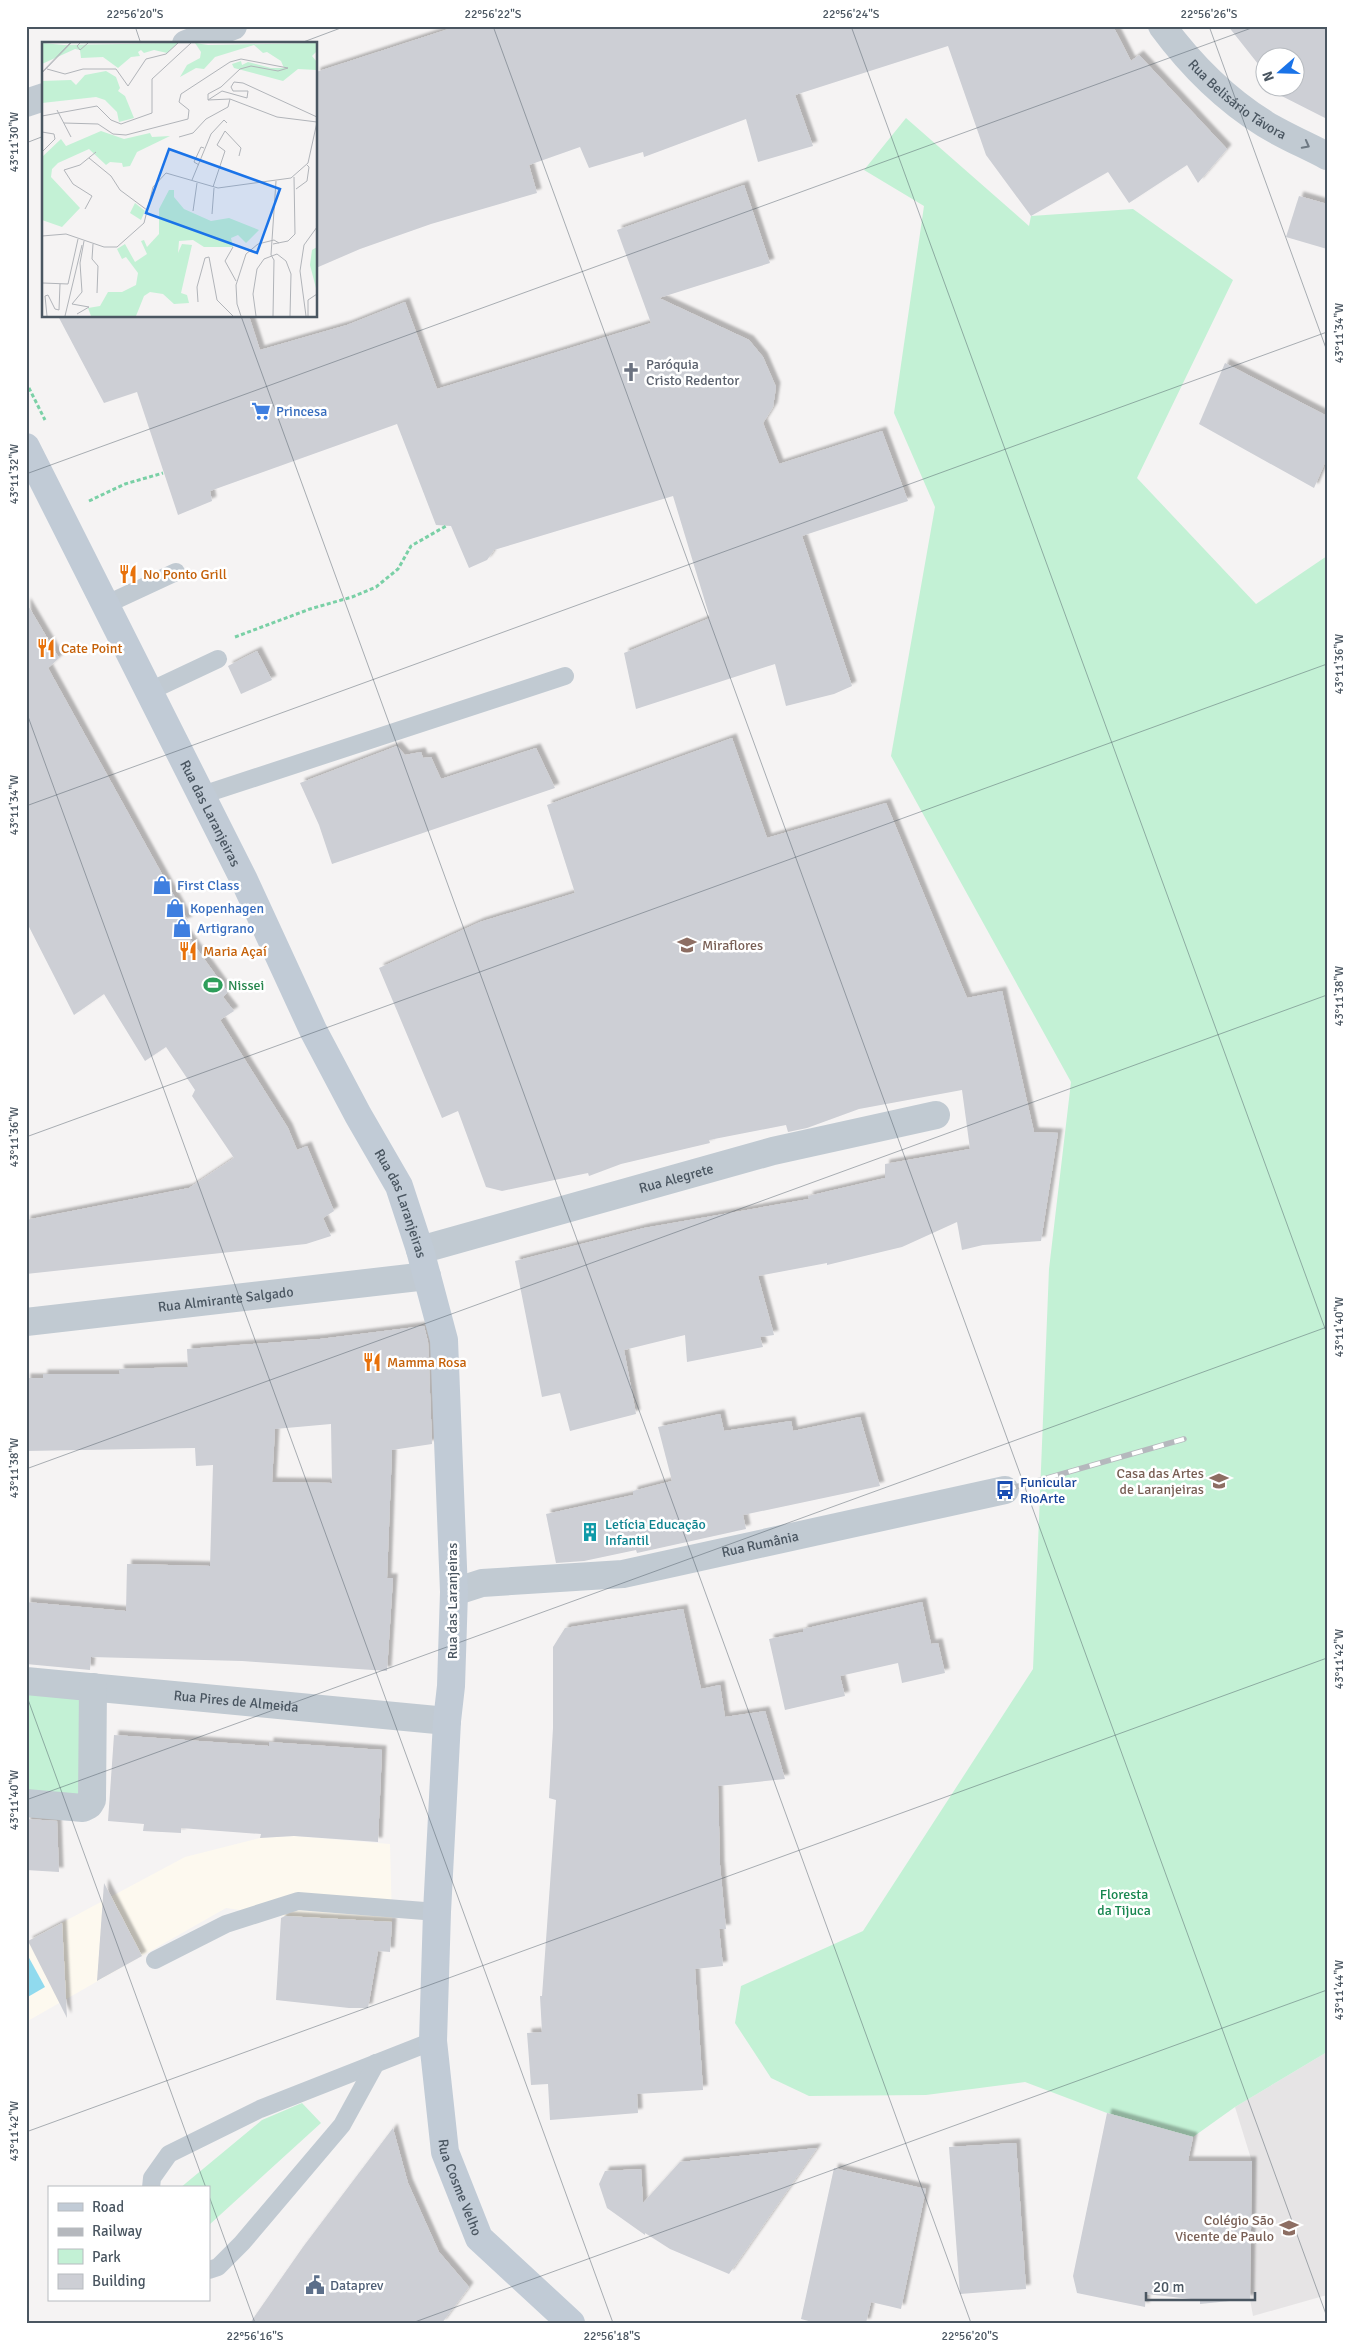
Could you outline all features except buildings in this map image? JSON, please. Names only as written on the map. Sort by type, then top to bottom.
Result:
[{"type":"main road","name":"Rua das Laranjeiras","points":[[26,447],[244,880],[313,1030],[358,1115],[399,1186],[420,1250],[444,1340],[454,1592],[433,2041]]},
{"type":"main road","name":"Rua Cosme Velho","points":[[433,2041],[445,2152],[479,2238],[571,2323]]},
{"type":"street","points":[[191,42],[233,26]]},
{"type":"street","name":"Rua Belisário Távora","points":[[1162,26],[1175,44],[1219,89],[1265,123],[1327,156]]},
{"type":"street","points":[[26,103],[42,98]]},
{"type":"street","name":"Rua Alegrete","points":[[420,1250],[773,1151],[936,1115]]},
{"type":"street","name":"Rua Almirante Salgado","points":[[26,1322],[427,1276]]},
{"type":"street","name":"Rua Rumânia","points":[[454,1592],[482,1583],[623,1574],[1005,1490]]},
{"type":"street","name":"Rua Pires de Almeida","points":[[26,1681],[447,1721]]},
{"type":"street","points":[[26,1803],[83,1808],[89,1805],[92,1800],[93,1687]]},
{"type":"lane","points":[[105,605],[176,572]]},
{"type":"lane","points":[[150,691],[218,658]]},
{"type":"lane","points":[[202,795],[565,676]]},
{"type":"lane","points":[[154,1960],[226,1924],[298,1901],[438,1912]]},
{"type":"lane","points":[[151,2186],[152,2178],[169,2154],[260,2109],[433,2041]]},
{"type":"lane","points":[[210,2270],[218,2267],[242,2243],[342,2125],[376,2063]]},
{"type":"path","points":[[26,382],[44,418]]},
{"type":"path","points":[[84,504],[124,484],[163,473]]},
{"type":"path","points":[[228,640],[310,609],[352,597],[376,587],[398,569],[411,546],[446,526]]},
{"type":"shaded area","points":[[294,1836],[390,1844],[392,1922],[281,1916],[226,1908],[26,2022],[26,1942],[185,1857],[260,1838]]},
{"type":"shaded area","name":"Colégio São Vicente de Paulo","points":[[1327,2052],[1327,2295],[1253,2316],[1250,2299],[1252,2162],[1235,2107]]},
{"type":"green space","name":"Floresta da Tijuca","points":[[906,118],[1029,226],[1031,216],[1133,209],[1233,280],[1137,478],[1256,604],[1327,556],[1327,2052],[1235,2107],[1193,2137],[1107,2113],[1025,2082],[926,2095],[809,2096],[771,2078],[735,2023],[741,1986],[863,1931],[1033,1669],[1049,1269],[1071,1082],[891,756],[935,507],[894,413],[924,206],[864,170]]},
{"type":"green space","points":[[26,1677],[85,1681],[78,1801],[26,1797]]},
{"type":"green space","points":[[302,2103],[321,2123],[210,2224],[210,2186],[182,2186],[262,2120]]},
{"type":"water","points":[[28,1956],[45,1987],[26,1998],[26,1957]]},
{"type":"railway","points":[[1005,1490],[1184,1439]]},
{"type":"place","name":"Paróquia Cristo Redentor","points":[[631,372]]},
{"type":"place","name":"Princesa","points":[[261,411]]},
{"type":"place","name":"No Ponto Grill","points":[[128,574]]},
{"type":"place","name":"Cate Point","points":[[46,648]]},
{"type":"place","name":"First Class","points":[[162,885]]},
{"type":"place","name":"Kopenhagen","points":[[175,908]]},
{"type":"place","name":"Artigrano","points":[[182,928]]},
{"type":"place","name":"Miraflores","points":[[687,945]]},
{"type":"place","name":"Maria Açaí","points":[[188,951]]},
{"type":"place","name":"Nissei","points":[[213,985]]},
{"type":"place","name":"Mamma Rosa","points":[[372,1362]]},
{"type":"place","name":"Casa das Artes de Laranjeiras","points":[[1219,1481]]},
{"type":"place","name":"Funicular RioArte","points":[[1005,1490]]},
{"type":"place","name":"Letícia Educação Infantil","points":[[590,1532]]},
{"type":"place","name":"Colégio São Vicente de Paulo","points":[[1289,2228]]},
{"type":"place","name":"Dataprev","points":[[315,2285]]}]
